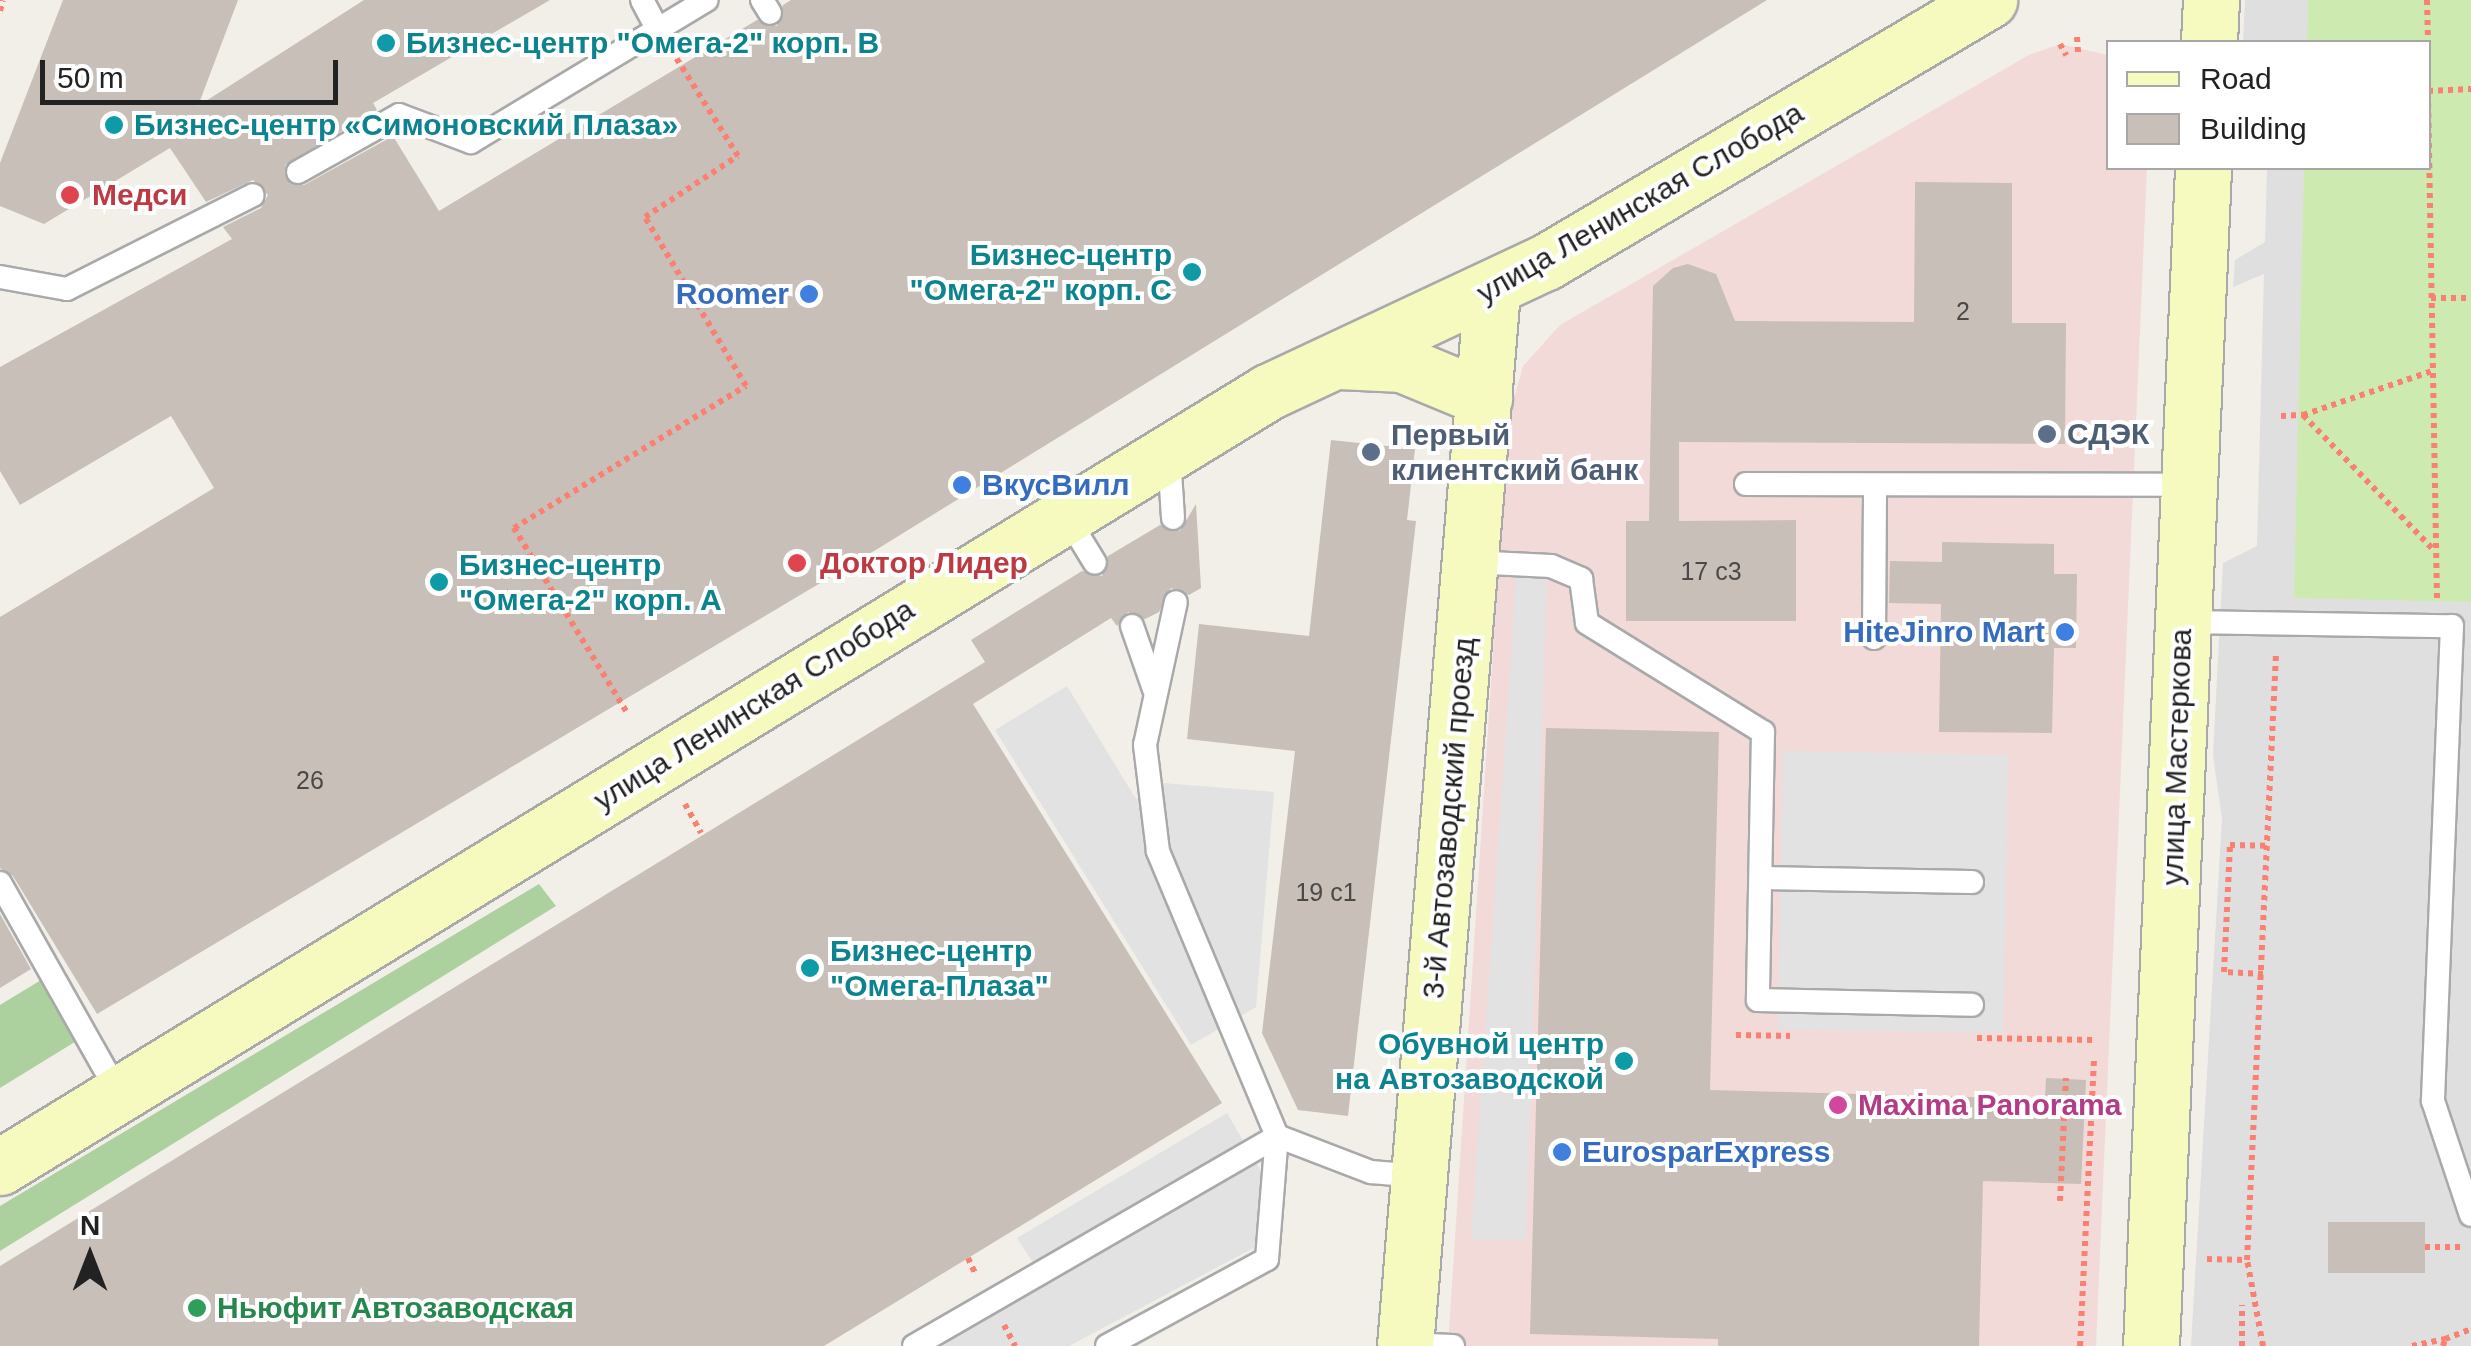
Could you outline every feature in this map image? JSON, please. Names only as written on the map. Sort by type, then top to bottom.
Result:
[{"type":"street","name":"улица Ленинская Слобода","points":[[0,1167],[1169,450],[1327,364],[1546,262],[1990,0]]},
{"type":"street","points":[[2209,40],[2211,0]]},
{"type":"street","name":"улица Мастеркова","points":[[2151,1346],[2202,170]]},
{"type":"street","points":[[1327,364],[1402,364],[1484,398],[1506,336],[1546,262]]},
{"type":"street","name":"3-й Автозаводский проезд","points":[[1421,1345],[1419,1176],[1492,290]]},
{"type":"lane","points":[[642,0],[656,26]]},
{"type":"lane","points":[[298,172],[399,116],[471,142],[656,26],[706,0]]},
{"type":"lane","points":[[0,276],[67,289],[253,195]]},
{"type":"lane","points":[[1169,450],[1173,518]]},
{"type":"lane","points":[[1746,484],[2186,485]]},
{"type":"lane","points":[[1874,638],[1875,487]]},
{"type":"lane","points":[[1065,514],[1095,564]]},
{"type":"lane","points":[[1470,562],[1551,566],[1581,579],[1587,623],[1764,732],[1758,1000],[1972,1005]]},
{"type":"lane","points":[[1107,1346],[1267,1259],[1277,1136],[1158,851],[1145,746],[1154,689],[1176,602]]},
{"type":"lane","points":[[2183,622],[2278,618],[2454,624],[2433,1102],[2471,1216]]},
{"type":"lane","points":[[1132,626],[1154,689]]},
{"type":"lane","points":[[1761,878],[1972,882]]},
{"type":"lane","points":[[0,884],[119,1094]]},
{"type":"lane","points":[[1277,1136],[1371,1172],[1419,1176]]},
{"type":"lane","points":[[914,1346],[1277,1136]]},
{"type":"path","points":[[0,11],[3,0]]},
{"type":"path","points":[[2428,0],[2428,40]]},
{"type":"path","points":[[626,711],[514,528],[746,386],[645,217],[738,156],[656,26]]},
{"type":"path","points":[[2077,37],[2078,53]]},
{"type":"path","points":[[2060,44],[2066,54]]},
{"type":"path","points":[[2431,92],[2471,89]]},
{"type":"path","points":[[2429,170],[2434,550],[2454,624]]},
{"type":"path","points":[[2431,298],[2471,298]]},
{"type":"path","points":[[2281,416],[2303,415],[2432,371]]},
{"type":"path","points":[[2303,415],[2434,550]]},
{"type":"path","points":[[2263,1346],[2247,1260],[2278,618]]},
{"type":"path","points":[[679,794],[701,833]]},
{"type":"path","points":[[2263,974],[2224,972],[2230,845],[2268,846]]},
{"type":"path","points":[[1987,1038],[2094,1040]]},
{"type":"path","points":[[2080,1346],[2094,1058]]},
{"type":"path","points":[[2060,1201],[2066,1078]]},
{"type":"path","points":[[2425,1247],[2471,1247]]},
{"type":"path","points":[[2207,1259],[2247,1260]]},
{"type":"path","points":[[2242,1304],[2242,1346]]},
{"type":"path","points":[[2412,1346],[2444,1342],[2471,1329]]},
{"type":"shaded area","points":[[2245,0],[2471,0],[2471,1346],[2191,1346],[2222,819],[2213,755],[2223,563],[2257,546],[2264,274],[2233,287],[2235,260],[2265,242],[2267,170],[2431,170],[2431,40],[2243,40]]},
{"type":"shaded area","points":[[2060,44],[2106,55],[2106,170],[2147,170],[2096,1346],[1448,1346],[1508,420],[1523,366],[1560,325],[2029,55]]},
{"type":"shaded area","points":[[1517,569],[1547,570],[1526,1240],[1471,1240]]},
{"type":"shaded area","points":[[1067,686],[1136,799],[1163,783],[1274,792],[1256,1007],[1191,1045],[995,730]]},
{"type":"shaded area","points":[[1783,751],[2008,755],[2003,1033],[1778,1029]]},
{"type":"shaded area","points":[[1227,1113],[1265,1178],[1261,1244],[1069,1346],[905,1346],[1037,1269],[1017,1238]]},
{"type":"green space","points":[[2308,0],[2471,0],[2471,602],[2294,598],[2304,170],[2431,170],[2431,40],[2307,40]]},
{"type":"green space","points":[[539,884],[556,906],[0,1251],[0,1206]]},
{"type":"green space","points":[[41,980],[78,1040],[0,1088],[0,1005]]},
{"type":"building","points":[[63,0],[238,0],[198,106],[364,0],[550,0],[373,103],[377,110],[285,165],[290,184],[304,185],[393,136],[439,211],[757,20],[777,26],[783,5],[791,0],[1767,0],[879,548],[97,1014],[13,876],[0,868],[0,617],[214,488],[171,416],[20,505],[0,471],[0,367],[232,239],[223,227],[261,208],[268,195],[253,180],[206,202],[170,148],[44,224],[0,206],[0,163]]},
{"type":"building","points":[[1915,182],[2012,183],[2012,323],[2066,323],[2065,444],[1679,442],[1679,521],[1796,520],[1796,621],[1626,621],[1626,521],[1649,521],[1653,286],[1673,268],[1688,264],[1716,274],[1735,321],[1914,322]]},
{"type":"building","points":[[1331,440],[1415,449],[1407,520],[1416,521],[1348,1116],[1298,1110],[1262,1033],[1295,751],[1187,739],[1199,624],[1309,636]]},
{"type":"building","name":"Бизнес-центр \"Омега-Плаза\"","points":[[1196,504],[1201,588],[1189,595],[1171,588],[1159,612],[1145,619],[1128,612],[1117,626],[1111,618],[973,704],[1222,1103],[824,1346],[0,1346],[0,1266],[985,662],[971,640],[1082,571],[1102,576],[1108,556],[1160,525],[1180,531]]},
{"type":"building","points":[[1942,542],[2054,544],[2054,574],[2077,574],[2076,648],[2054,648],[2052,733],[1939,732],[1941,604],[1889,603],[1890,561],[1942,562]]},
{"type":"building","name":"Обувной центр на Автозаводской","points":[[1546,728],[1719,732],[1710,1090],[2045,1099],[2046,1078],[2086,1080],[2081,1184],[1983,1181],[1979,1346],[1718,1346],[1718,1339],[1530,1334]]},
{"type":"building","points":[[0,914],[31,969],[0,988]]},
{"type":"building","points":[[2328,1222],[2425,1222],[2425,1273],[2328,1273]]},
{"type":"place","name":"Бизнес-центр \"Омега-2\" корп. B","points":[[386,43]]},
{"type":"place","name":"Бизнес-центр «Симоновский Плаза»","points":[[114,125]]},
{"type":"place","name":"Медси","points":[[70,195]]},
{"type":"place","name":"Бизнес-центр \"Омега-2\" корп. C","points":[[1192,272]]},
{"type":"place","name":"Roomer","points":[[809,294]]},
{"type":"place","name":"СДЭК","points":[[2047,434]]},
{"type":"place","name":"Первый клиентский банк","points":[[1371,452]]},
{"type":"place","name":"ВкусВилл","points":[[962,485]]},
{"type":"place","name":"Доктор Лидер","points":[[797,563]]},
{"type":"place","name":"Бизнес-центр \"Омега-2\" корп. A","points":[[439,582]]},
{"type":"place","name":"HiteJinro Mart","points":[[2065,632]]},
{"type":"place","name":"Бизнес-центр \"Омега-Плаза\"","points":[[810,968]]},
{"type":"place","name":"Обувной центр на Автозаводской","points":[[1624,1061]]},
{"type":"place","name":"Maxima Panorama","points":[[1838,1105]]},
{"type":"place","name":"EurosparExpress","points":[[1562,1152]]},
{"type":"place","name":"Ньюфит Автозаводская","points":[[197,1308]]}]
